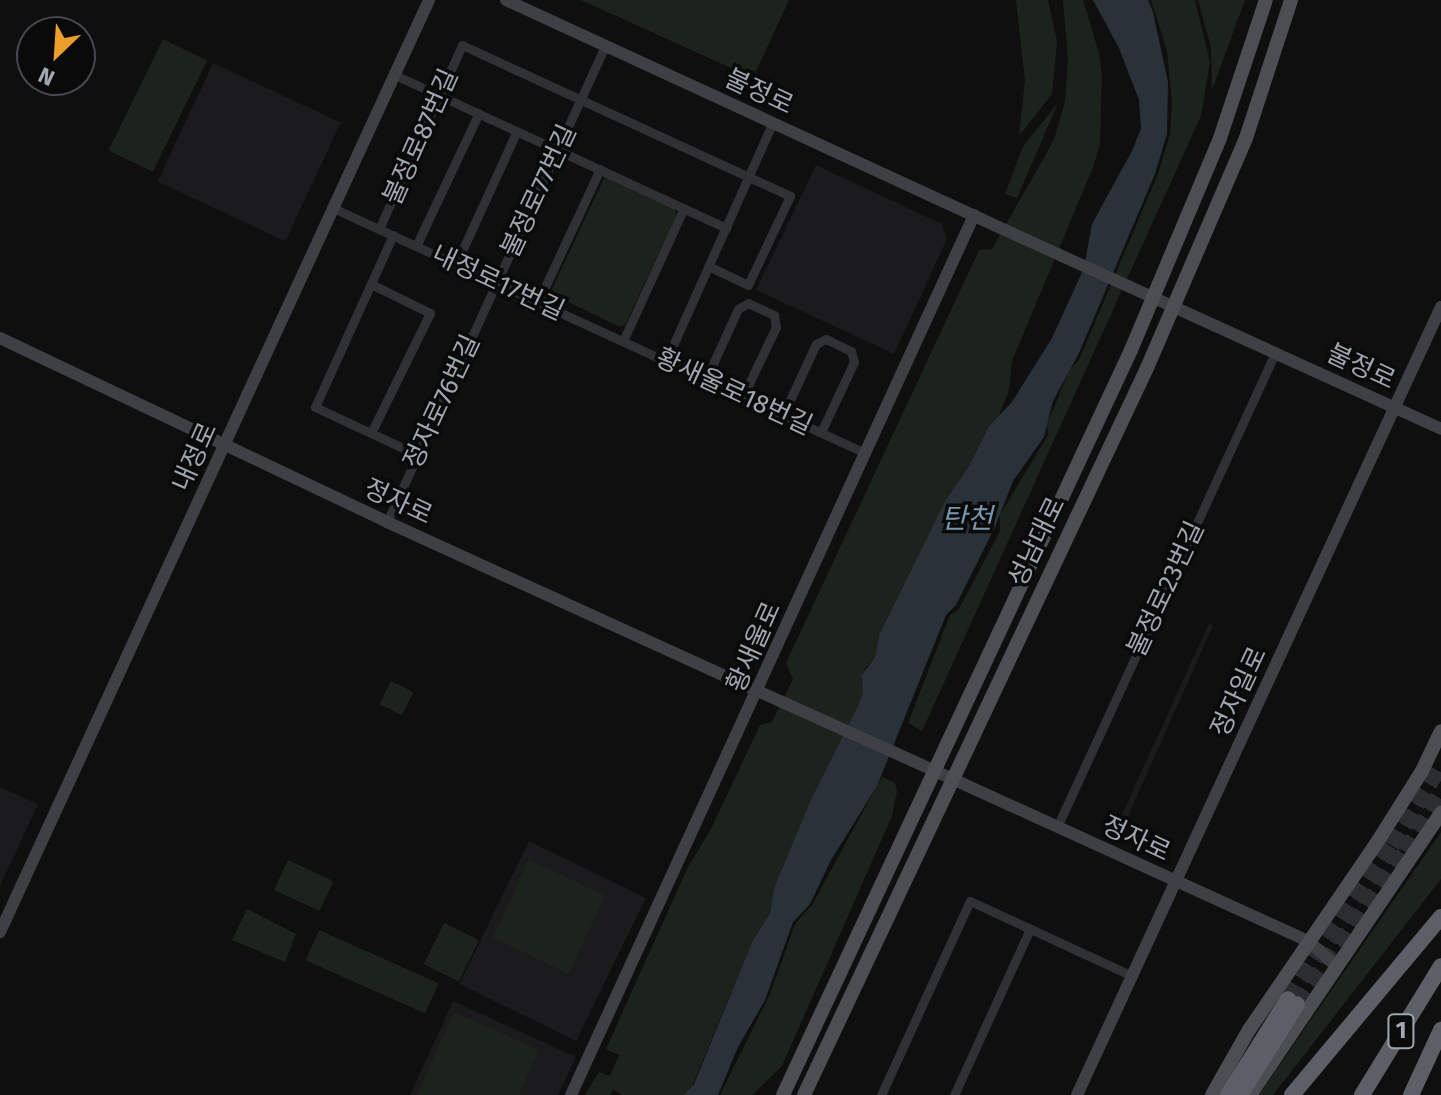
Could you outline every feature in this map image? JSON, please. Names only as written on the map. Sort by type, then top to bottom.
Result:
[{"type":"highway","points":[[1292,1095],[1441,917]]},
{"type":"highway","name":"1","points":[[1362,1095],[1441,966]]},
{"type":"highway","points":[[1228,1095],[1292,1002],[1240,1095]]},
{"type":"highway","name":"1","points":[[1411,1095],[1441,1030]]},
{"type":"main road","name":"성남대로","points":[[783,1095],[1153,297],[1220,138],[1266,0]]},
{"type":"main road","name":"성남대로","points":[[804,1095],[1147,368],[1246,138],[1291,0]]},
{"type":"main road","points":[[1212,1095],[1249,1030],[1422,771],[1441,731]]},
{"type":"main road","points":[[1250,1095],[1441,813]]},
{"type":"street","name":"내정로","points":[[0,932],[331,207],[429,0]]},
{"type":"street","name":"불정로","points":[[506,0],[1441,429]]},
{"type":"street","name":"불정로77번길","points":[[462,45],[581,99]]},
{"type":"street","name":"불정로87번길","points":[[379,229],[462,45]]},
{"type":"street","name":"불정로77번길","points":[[497,283],[605,46]]},
{"type":"street","points":[[395,75],[726,228]]},
{"type":"street","points":[[581,99],[790,196],[748,285],[708,266]]},
{"type":"street","points":[[416,246],[479,113]]},
{"type":"street","points":[[666,361],[773,122]]},
{"type":"street","points":[[456,264],[517,131]]},
{"type":"street","points":[[538,302],[600,169]]},
{"type":"street","name":"내정로17번길","points":[[331,207],[602,331]]},
{"type":"street","points":[[623,341],[684,208]]},
{"type":"street","name":"황새울로","points":[[571,1095],[759,691],[974,215]]},
{"type":"street","points":[[393,235],[315,407],[418,455]]},
{"type":"street","name":"정자로76번길","points":[[387,522],[497,283]]},
{"type":"street","points":[[371,284],[430,313],[371,433]]},
{"type":"street","points":[[706,379],[738,309],[748,303],[774,315],[776,327],[743,396]]},
{"type":"street","name":"정자일로","points":[[1077,1095],[1441,307]]},
{"type":"street","name":"황새울로18번길","points":[[602,331],[865,453]]},
{"type":"street","name":"정자로","points":[[0,338],[387,522],[1308,941],[1336,965]]},
{"type":"street","points":[[783,415],[816,344],[826,339],[851,351],[854,362],[821,432]]},
{"type":"street","name":"불정로23번길","points":[[1057,827],[1276,351]]},
{"type":"street","points":[[881,1095],[970,901],[1132,976]]},
{"type":"street","points":[[954,1095],[1030,929]]},
{"type":"shaded area","points":[[581,0],[789,0],[753,78]]},
{"type":"shaded area","points":[[1016,0],[1048,0],[1057,41],[1052,94],[1019,136],[1025,81]]},
{"type":"shaded area","points":[[1063,0],[1083,0],[1099,53],[1102,75],[1100,143],[1094,165],[1012,361],[1009,390],[999,415],[989,426],[969,466],[945,501],[879,635],[875,657],[865,669],[863,693],[857,708],[811,799],[774,888],[770,913],[752,942],[693,1084],[683,1095],[622,1095],[613,1089],[610,1095],[585,1095],[599,1072],[610,1076],[619,1055],[606,1049],[687,869],[711,829],[760,725],[772,722],[793,679],[786,663],[979,250],[992,249],[1054,140],[1065,101],[1068,59]]},
{"type":"shaded area","points":[[1151,0],[1195,0],[1210,62],[1201,116],[922,731],[908,723],[950,615],[959,609],[1000,531],[1000,515],[1048,435],[1047,424],[1070,369],[1079,360],[1158,174],[1170,134],[1172,103],[1167,51]]},
{"type":"shaded area","points":[[1198,0],[1245,0],[1212,90],[1211,48]]},
{"type":"shaded area","points":[[163,39],[207,60],[153,172],[109,150]]},
{"type":"shaded area","points":[[213,63],[341,123],[285,241],[158,182]]},
{"type":"shaded area","points":[[1058,103],[1017,198],[1005,194],[1023,146]]},
{"type":"shaded area","points":[[816,165],[942,224],[947,239],[894,354],[756,290]]},
{"type":"shaded area","points":[[607,172],[675,208],[676,216],[625,325],[620,327],[556,296],[552,289]]},
{"type":"shaded area","points":[[1209,623],[1213,626],[1125,823],[1119,821]]},
{"type":"shaded area","points":[[391,681],[413,692],[402,715],[380,704]]},
{"type":"shaded area","points":[[882,777],[895,783],[897,791],[892,816],[782,1066],[752,1095],[720,1095],[770,994],[795,924],[812,905]]},
{"type":"shaded area","points":[[0,787],[38,804],[0,886]]},
{"type":"shaded area","points":[[1441,832],[1441,879],[1273,1095],[1259,1095]]},
{"type":"shaded area","points":[[529,841],[646,898],[576,1041],[459,984]]},
{"type":"shaded area","points":[[288,860],[333,881],[319,911],[274,890]]},
{"type":"shaded area","points":[[529,860],[605,895],[569,973],[493,938]]},
{"type":"shaded area","points":[[247,909],[296,934],[285,962],[232,940]]},
{"type":"shaded area","points":[[444,923],[479,940],[459,981],[424,964]]},
{"type":"shaded area","points":[[319,930],[439,983],[425,1013],[306,960]]},
{"type":"shaded area","points":[[453,1001],[576,1057],[558,1095],[410,1095]]},
{"type":"shaded area","points":[[454,1012],[539,1050],[519,1095],[417,1095]]},
{"type":"water","name":"탄천","points":[[1093,0],[1148,0],[1153,12],[1168,82],[1167,134],[1155,174],[1079,353],[1053,401],[1044,437],[1013,481],[995,527],[956,605],[946,615],[877,786],[831,860],[810,904],[793,922],[765,1000],[738,1047],[718,1095],[683,1095],[694,1084],[752,942],[770,913],[774,888],[811,799],[863,693],[862,675],[875,657],[879,635],[945,501],[969,466],[989,426],[1012,402],[1052,338],[1084,268],[1092,224],[1133,149],[1141,128],[1139,100],[1119,48]]},
{"type":"tunnel","points":[[1288,999],[1392,846],[1441,765]]},
{"type":"tunnel","points":[[1297,1004],[1405,852],[1441,792]]}]
